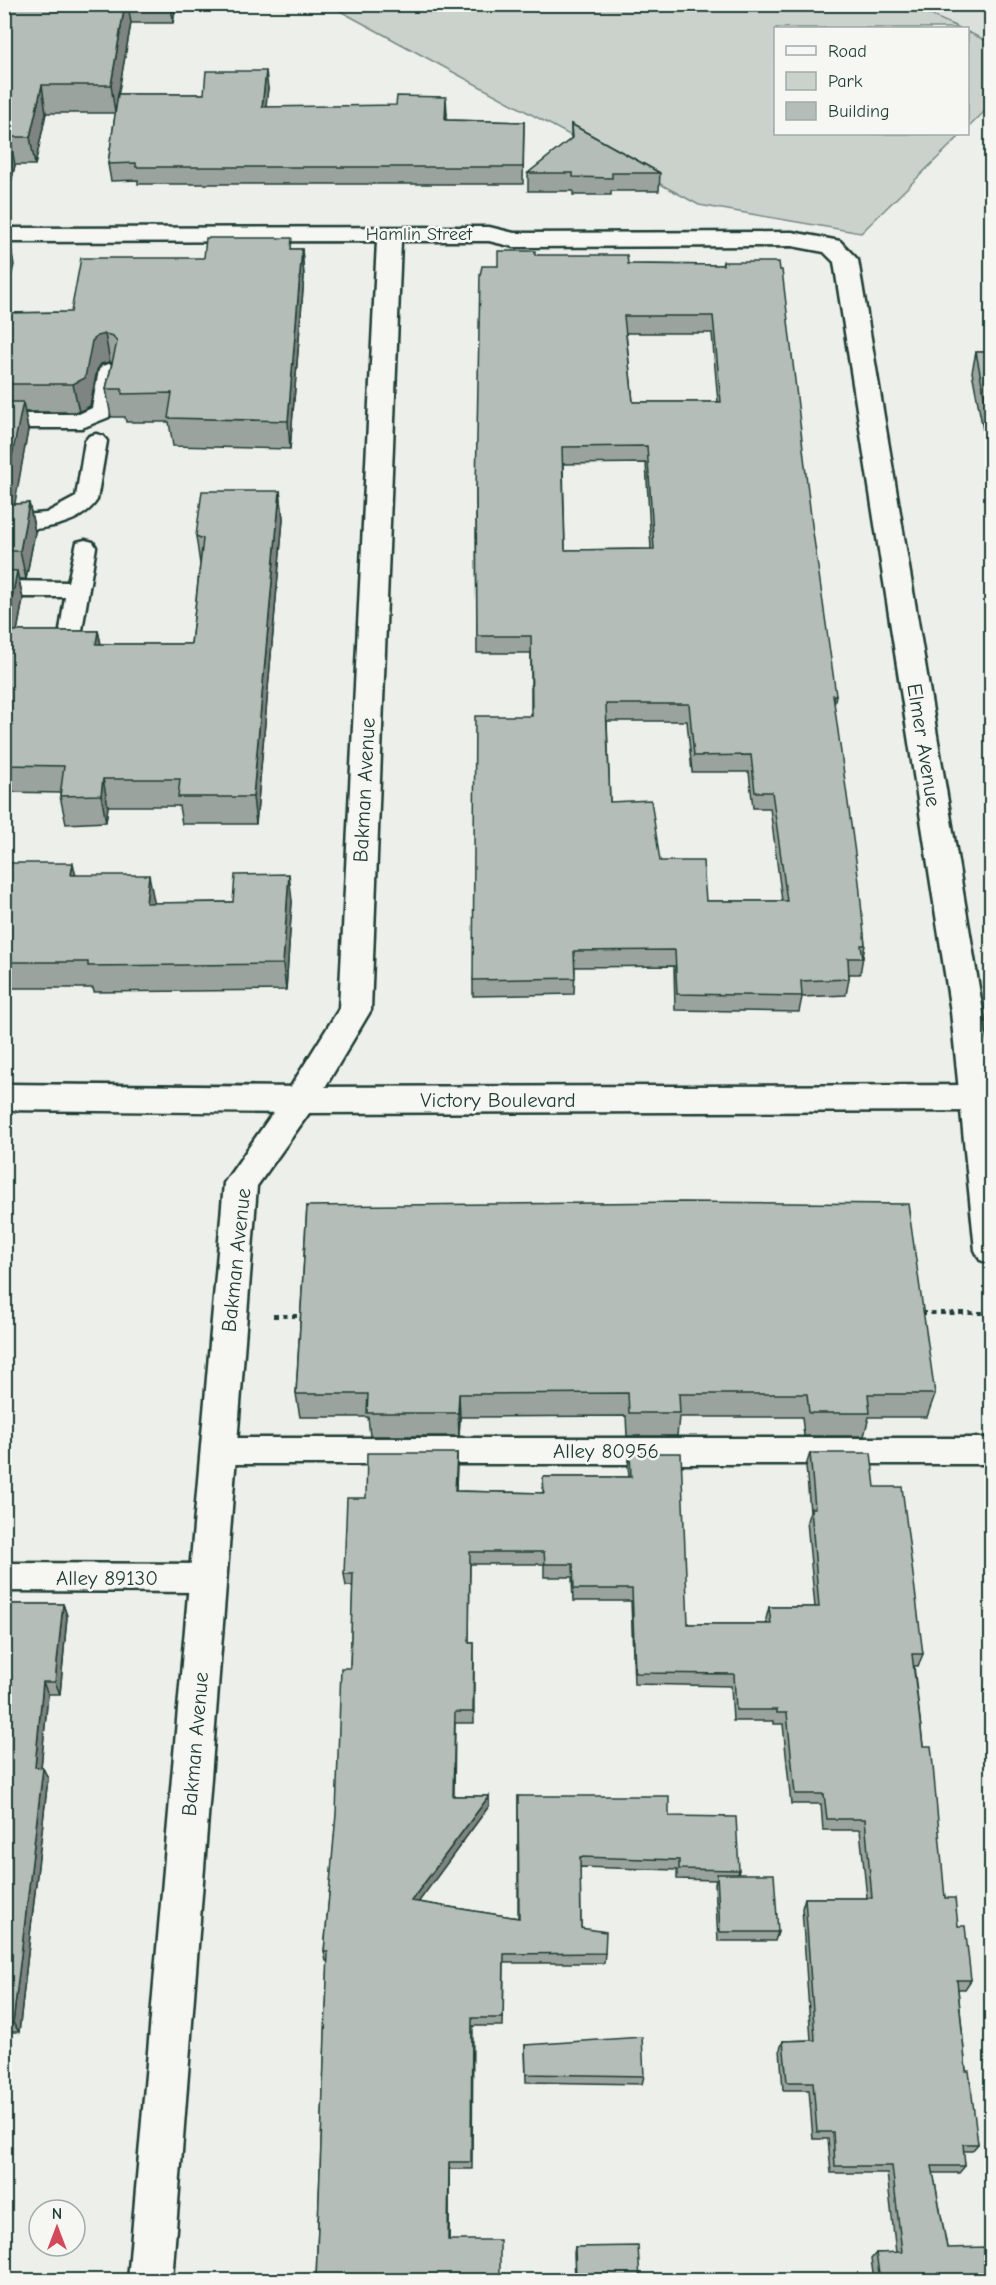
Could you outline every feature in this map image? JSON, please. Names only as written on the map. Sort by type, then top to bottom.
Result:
[{"type":"street","name":"Bakman Avenue","points":[[150,2280],[241,1183],[300,1100],[355,1010],[389,234]]},
{"type":"street","name":"Hamlin Street","points":[[4,235],[489,234],[514,240],[792,238],[832,246]]},
{"type":"street","name":"Elmer Avenue","points":[[832,246],[846,260],[967,1012],[984,1098],[979,1161],[992,1250]]},
{"type":"street","name":"Victory Boulevard","points":[[4,1097],[300,1100],[984,1098]]},
{"type":"lane","points":[[4,421],[82,421],[102,412],[109,370]]},
{"type":"lane","points":[[4,524],[33,523],[58,518],[86,500],[96,441]]},
{"type":"lane","points":[[71,630],[85,547]]},
{"type":"lane","points":[[4,589],[78,590]]},
{"type":"lane","name":"Alley 80956","points":[[220,1451],[992,1451]]},
{"type":"lane","name":"Alley 89130","points":[[4,1577],[209,1578]]},
{"type":"path","points":[[910,1313],[992,1313]]},
{"type":"path","points":[[230,1317],[313,1316]]},
{"type":"shaded area","points":[[913,5],[991,5],[991,43],[969,32],[969,27],[960,27]]},
{"type":"green space","points":[[329,5],[908,5],[958,27],[774,27],[774,135],[961,135],[861,233],[699,205]]},
{"type":"green space","points":[[969,32],[991,43],[992,104],[969,127]]},
{"type":"building","points":[[4,4],[125,4],[111,85],[42,85],[30,137],[10,137],[4,160]]},
{"type":"building","points":[[206,71],[266,71],[262,107],[396,105],[397,96],[446,97],[445,120],[524,122],[523,167],[136,167],[136,163],[108,164],[118,94],[204,94]]},
{"type":"building","points":[[571,124],[660,173],[612,173],[612,178],[573,177],[573,173],[528,173],[572,138]]},
{"type":"building","points":[[4,236],[9,236],[4,254]]},
{"type":"building","points":[[206,238],[292,238],[291,249],[302,249],[288,421],[168,418],[172,393],[122,394],[122,389],[106,389],[117,342],[113,336],[105,334],[97,336],[92,341],[85,378],[73,384],[4,384],[4,313],[71,312],[81,258],[204,258]]},
{"type":"building","points":[[498,251],[535,251],[535,255],[627,255],[628,264],[723,265],[723,262],[779,262],[780,270],[782,270],[812,525],[836,695],[833,695],[859,882],[865,945],[861,945],[863,958],[848,958],[849,979],[801,981],[802,996],[677,994],[675,950],[574,951],[575,978],[473,980],[475,716],[532,716],[531,636],[477,636],[476,489],[480,275],[482,266],[498,266]],"holes":[[[624,316],[713,316],[721,402],[633,402]],[[647,446],[654,549],[565,550],[562,447]],[[606,704],[689,704],[694,756],[751,755],[755,792],[772,792],[787,901],[706,901],[703,861],[660,861],[651,800],[610,802]]]},
{"type":"building","points":[[976,352],[992,352],[992,437]]},
{"type":"building","points":[[4,402],[23,402],[6,486],[4,486]]},
{"type":"building","points":[[202,491],[280,491],[253,797],[178,797],[180,779],[103,779],[101,795],[60,796],[64,766],[4,765],[4,570],[17,571],[6,631],[98,631],[96,644],[191,644],[203,539],[196,536]]},
{"type":"building","points":[[29,503],[20,551],[4,551],[4,505]]},
{"type":"building","points":[[4,863],[73,863],[71,875],[149,875],[146,903],[233,902],[235,875],[289,874],[283,964],[88,966],[88,962],[4,962]]},
{"type":"building","points":[[682,1202],[908,1204],[935,1394],[868,1394],[870,1413],[809,1413],[807,1394],[679,1394],[680,1413],[629,1413],[628,1393],[459,1394],[458,1413],[367,1413],[368,1394],[296,1394],[307,1206]]},
{"type":"building","points":[[367,1453],[457,1453],[455,1491],[544,1493],[543,1477],[631,1477],[630,1453],[681,1453],[688,1624],[771,1624],[769,1607],[819,1607],[811,1508],[815,1508],[810,1453],[871,1453],[875,1487],[902,1487],[923,1654],[912,1654],[923,1746],[931,1746],[945,1898],[955,1898],[958,1926],[965,1926],[971,1980],[957,1980],[966,2071],[969,2071],[978,2144],[963,2144],[965,2166],[932,2166],[947,2248],[987,2247],[991,2280],[880,2280],[876,2253],[902,2252],[892,2166],[835,2166],[833,2132],[817,2132],[813,2082],[787,2082],[783,2041],[815,2040],[805,1898],[872,1898],[865,1819],[827,1819],[824,1794],[795,1794],[787,1713],[777,1713],[777,1710],[736,1710],[734,1674],[635,1673],[632,1589],[574,1589],[573,1564],[545,1564],[544,1552],[470,1552],[469,1643],[474,1643],[473,1712],[455,1712],[453,1796],[489,1796],[411,1901],[519,1918],[518,1796],[669,1796],[669,1816],[736,1817],[739,1870],[679,1869],[679,1860],[580,1857],[581,1928],[606,1932],[605,1953],[504,1954],[503,2018],[472,2018],[471,2162],[449,2162],[448,2240],[500,2240],[500,2280],[316,2280],[328,1952],[324,1952],[336,1814],[341,1668],[350,1668],[353,1574],[344,1574],[347,1498],[366,1498]]},
{"type":"building","points":[[4,1604],[63,1604],[55,1682],[43,1682],[35,1767],[43,1768],[13,2023],[4,2023]]},
{"type":"building","points":[[717,1874],[774,1874],[778,1932],[720,1932]]},
{"type":"building","points":[[642,2037],[644,2076],[526,2074],[525,2045]]},
{"type":"building","points":[[638,2246],[640,2280],[576,2280],[575,2247]]}]
